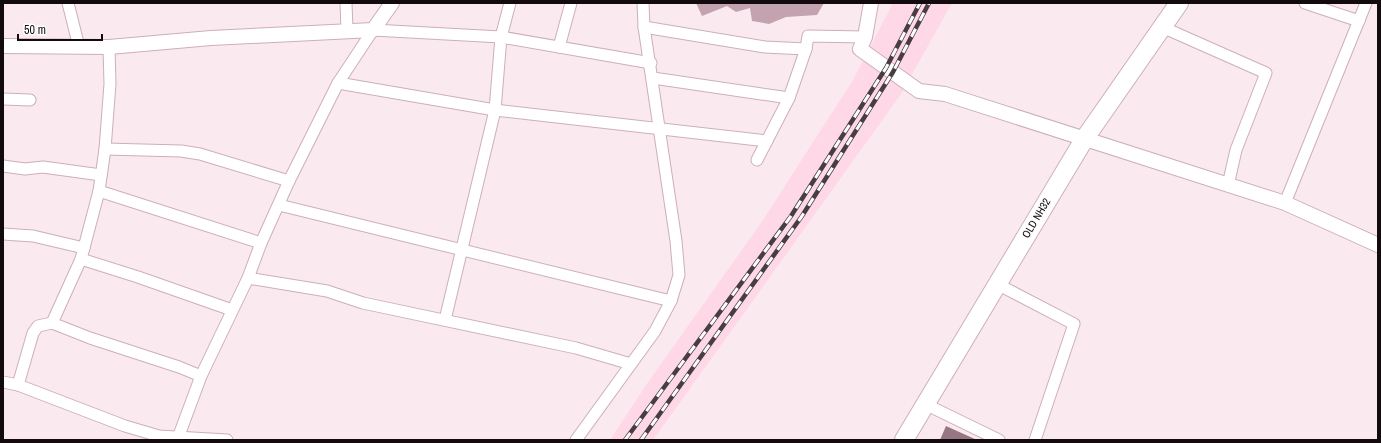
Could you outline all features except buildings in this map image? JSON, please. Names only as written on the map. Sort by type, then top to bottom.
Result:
[{"type":"main road","name":"OLD NH32","points":[[904,440],[1085,138],[1179,3]]},
{"type":"street","points":[[68,3],[79,47]]},
{"type":"street","points":[[346,3],[347,30]]},
{"type":"street","points":[[178,438],[201,376],[248,278],[261,244],[289,181],[338,83],[392,3]]},
{"type":"street","points":[[445,320],[495,110],[501,37],[510,3]]},
{"type":"street","points":[[559,47],[571,3]]},
{"type":"street","points":[[576,440],[655,331],[671,300],[679,275],[651,63],[644,27],[643,3]]},
{"type":"street","points":[[871,3],[865,37],[860,49],[919,91],[945,94],[1085,138],[1285,204],[1378,245]]},
{"type":"street","points":[[1305,3],[1359,21]]},
{"type":"street","points":[[1285,204],[1366,3]]},
{"type":"street","points":[[644,27],[765,47],[806,49]]},
{"type":"street","points":[[1162,28],[1266,74],[1236,150],[1228,185]]},
{"type":"street","points":[[3,46],[109,47],[347,30],[373,30],[501,37],[651,63]]},
{"type":"street","points":[[757,160],[789,98],[806,49],[808,36],[865,37]]},
{"type":"street","points":[[52,323],[81,260],[99,191],[105,149],[110,84],[109,47]]},
{"type":"street","points":[[653,78],[789,98]]},
{"type":"street","points":[[338,83],[495,110],[767,141]]},
{"type":"street","points":[[3,99],[30,100]]},
{"type":"street","points":[[105,149],[181,151],[200,154],[289,181]]},
{"type":"street","points":[[3,166],[25,169],[43,167],[101,175]]},
{"type":"street","points":[[99,191],[261,244]]},
{"type":"street","points":[[279,205],[671,300]]},
{"type":"street","points":[[3,234],[33,236],[84,248]]},
{"type":"street","points":[[81,260],[138,276],[232,310]]},
{"type":"street","points":[[248,278],[327,292],[363,303],[576,348],[631,364]]},
{"type":"street","points":[[997,284],[1074,324],[1035,440]]},
{"type":"street","points":[[18,385],[33,333],[38,326],[52,323],[90,338],[180,367],[201,376]]},
{"type":"street","points":[[3,382],[18,385],[125,426],[159,436],[227,440]]},
{"type":"street","points":[[925,404],[999,440]]},
{"type":"shaded area","points":[[696,3],[824,3],[817,15],[786,17],[769,24],[752,21],[750,8],[736,12],[727,6],[702,16]]},
{"type":"shaded area","points":[[893,3],[952,3],[901,94],[653,440],[610,440],[646,385],[761,223],[853,80]]},
{"type":"railway","points":[[625,440],[791,216],[886,68],[920,3]]},
{"type":"railway","points":[[641,440],[802,216],[893,72],[929,3]]}]
